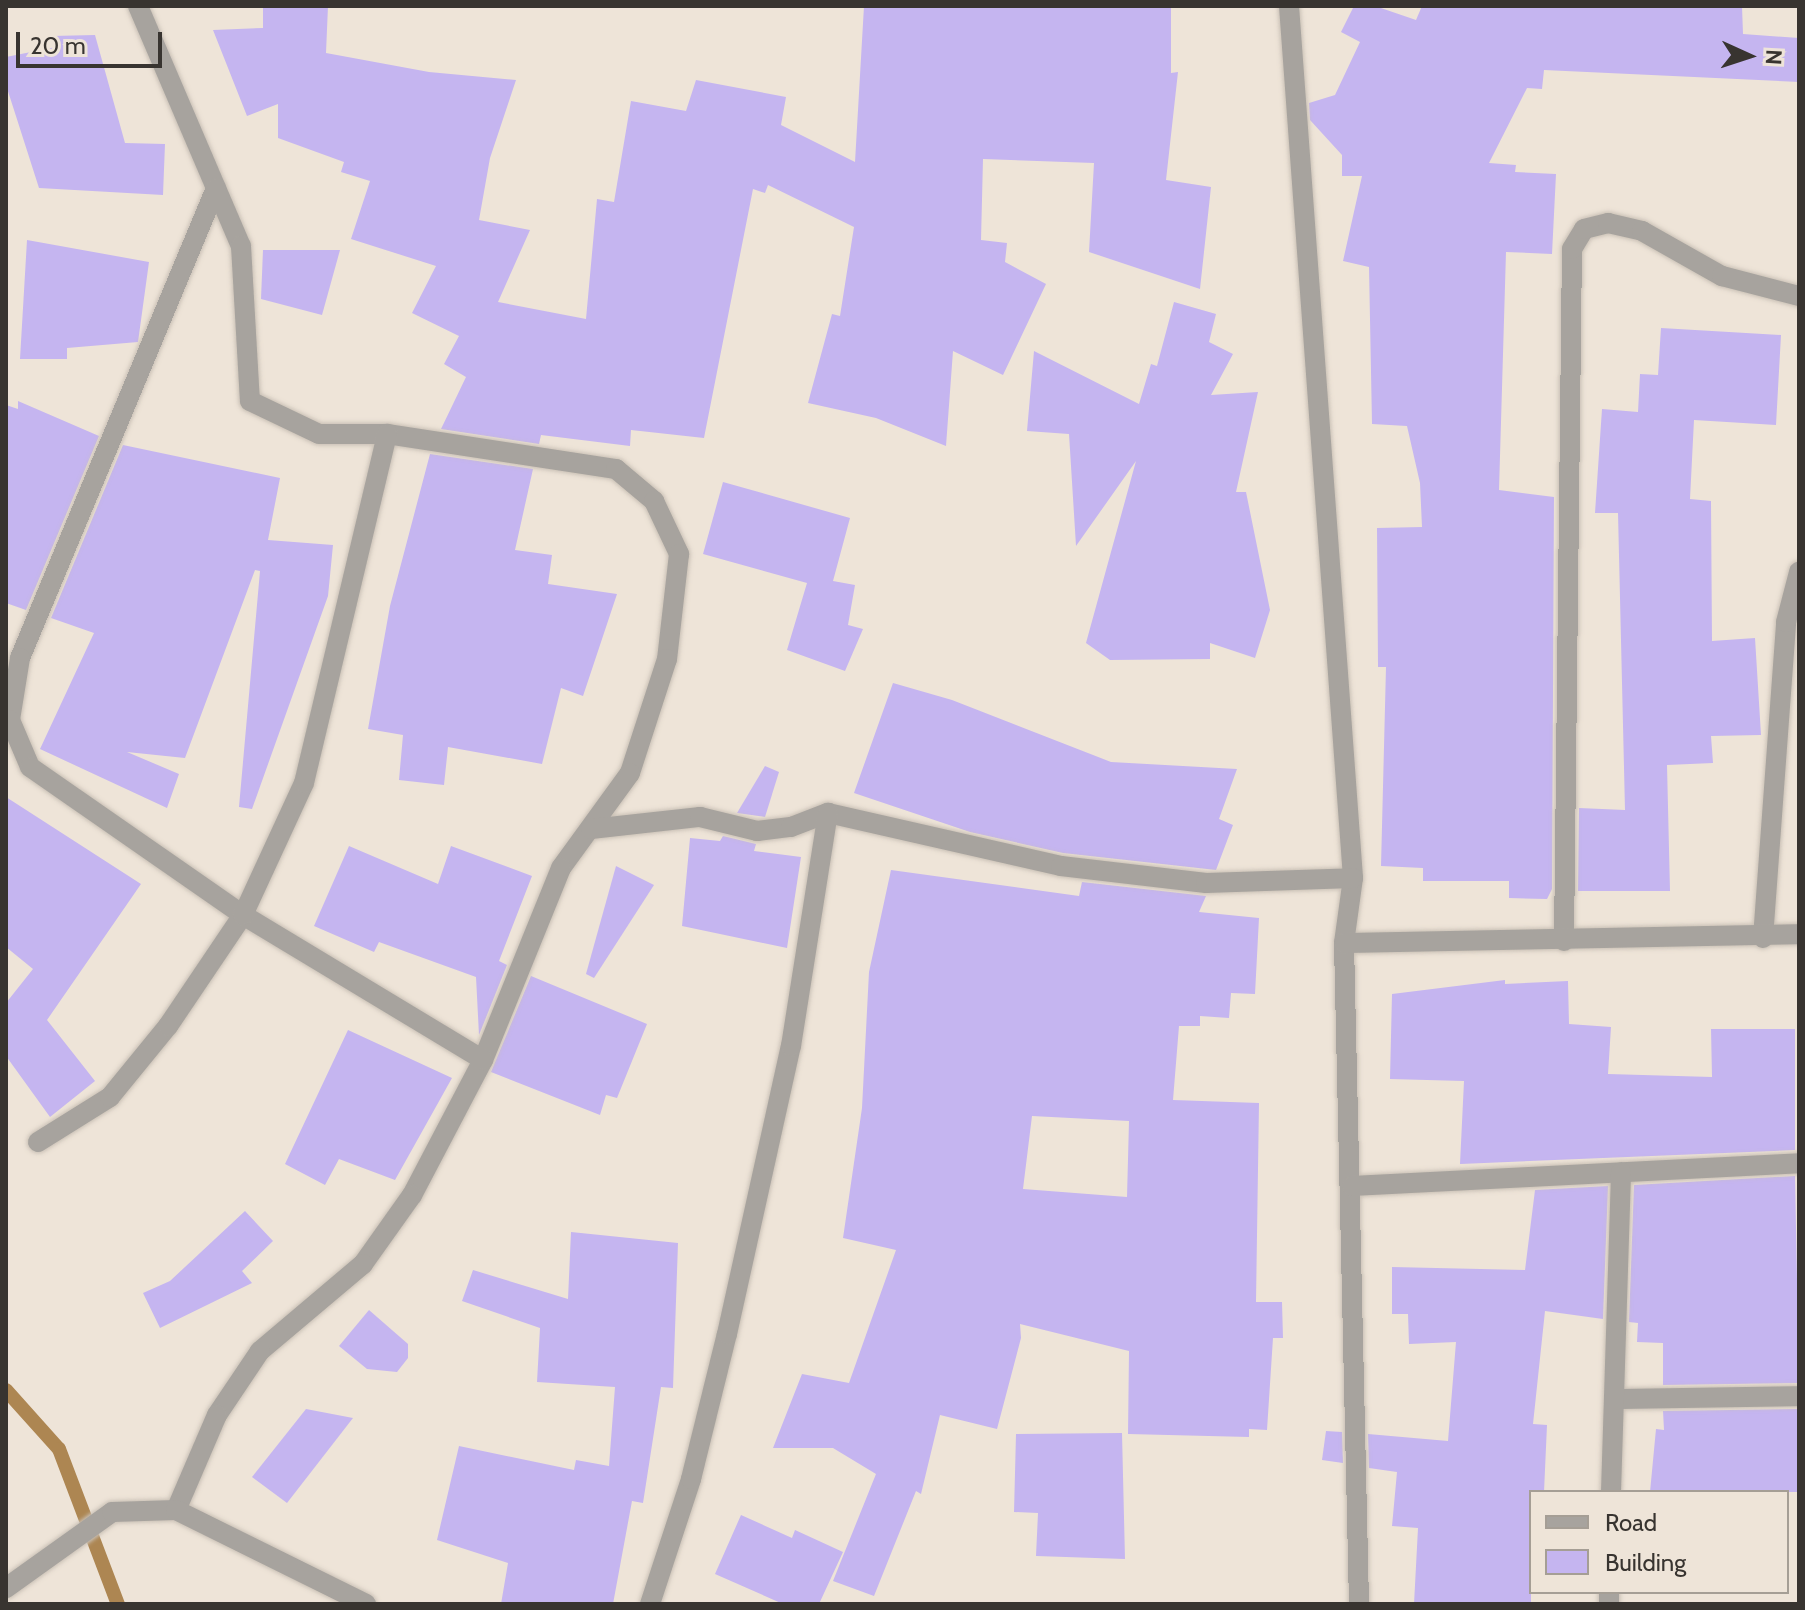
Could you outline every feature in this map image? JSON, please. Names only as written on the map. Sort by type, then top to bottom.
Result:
[{"type":"street","points":[[138,6],[241,246],[250,401],[319,434],[387,434],[616,469],[654,501],[679,554],[667,659],[630,773],[561,868],[483,1060],[412,1195],[363,1264],[260,1351],[217,1415],[176,1510]]},
{"type":"street","points":[[1289,6],[1353,878],[1344,943],[1352,1186],[1359,1604]]},
{"type":"street","points":[[216,188],[20,658],[10,720],[30,767],[243,915],[483,1060]]},
{"type":"street","points":[[1564,941],[1572,249],[1584,229],[1608,223],[1642,231],[1722,276],[1799,296]]},
{"type":"street","points":[[38,1142],[110,1097],[168,1026],[243,915],[304,783],[387,434]]},
{"type":"street","points":[[1763,938],[1786,622],[1799,572]]},
{"type":"street","points":[[591,829],[700,817],[757,831],[791,827],[828,813],[1061,866],[1206,883],[1353,878]]},
{"type":"street","points":[[650,1604],[691,1479],[727,1334],[791,1046],[828,813]]},
{"type":"street","points":[[1344,943],[1763,938],[1799,934]]},
{"type":"street","points":[[1352,1186],[1799,1163]]},
{"type":"street","points":[[1611,1490],[1621,1172]]},
{"type":"street","points":[[1614,1399],[1799,1396]]},
{"type":"street","points":[[6,1588],[112,1512],[176,1510],[366,1604]]},
{"type":"building","points":[[263,6],[328,6],[326,53],[429,72],[516,80],[490,158],[479,220],[530,230],[498,302],[586,319],[597,199],[614,202],[631,101],[686,111],[696,80],[786,97],[781,125],[855,162],[864,6],[1171,6],[1171,73],[1178,72],[1166,180],[1211,187],[1200,289],[1089,252],[1094,163],[983,159],[981,240],[1007,243],[1005,262],[1046,284],[1003,375],[953,351],[946,446],[876,418],[808,403],[832,314],[840,316],[854,227],[768,185],[765,193],[753,189],[704,438],[631,430],[630,446],[541,435],[539,444],[441,429],[466,377],[444,364],[459,336],[412,313],[436,266],[351,239],[370,181],[341,172],[344,162],[278,138],[278,104],[247,116],[213,30],[263,28]]},
{"type":"building","points":[[1354,6],[1375,6],[1416,20],[1422,6],[1742,6],[1743,34],[1799,38],[1799,82],[1544,70],[1542,89],[1527,88],[1489,163],[1516,165],[1515,172],[1556,174],[1552,254],[1506,252],[1499,490],[1554,497],[1552,889],[1547,899],[1509,898],[1509,881],[1423,881],[1423,868],[1381,866],[1386,667],[1378,667],[1377,528],[1422,527],[1420,483],[1407,426],[1372,424],[1369,267],[1343,261],[1362,176],[1342,176],[1342,155],[1310,120],[1309,103],[1335,95],[1360,42],[1341,32]]},
{"type":"building","points":[[95,35],[125,143],[165,144],[163,195],[39,188],[6,85],[6,57],[56,47],[52,36]]},
{"type":"building","points":[[27,240],[149,262],[138,342],[67,348],[67,359],[20,359]]},
{"type":"building","points":[[263,250],[340,250],[322,315],[261,299]]},
{"type":"building","points":[[1174,302],[1216,314],[1209,342],[1233,354],[1211,395],[1258,392],[1236,492],[1246,492],[1270,610],[1255,658],[1210,643],[1210,659],[1110,660],[1086,643],[1136,461],[1076,546],[1069,434],[1027,431],[1034,351],[1139,404],[1151,364],[1157,366]]},
{"type":"building","points":[[1661,328],[1781,335],[1776,425],[1694,420],[1690,499],[1711,501],[1712,641],[1755,638],[1761,735],[1711,736],[1713,763],[1667,765],[1670,891],[1578,891],[1579,808],[1625,810],[1618,513],[1595,513],[1602,409],[1638,412],[1640,374],[1658,375]]},
{"type":"building","points":[[18,401],[99,436],[26,610],[6,603],[6,405],[18,409]]},
{"type":"building","points":[[123,445],[280,478],[268,540],[333,545],[328,596],[252,809],[239,807],[260,571],[255,570],[185,758],[127,752],[179,774],[167,808],[40,749],[94,633],[51,618]]},
{"type":"building","points":[[430,454],[533,469],[515,550],[552,555],[548,584],[617,594],[583,696],[561,688],[542,764],[448,747],[444,785],[399,780],[403,735],[368,729],[390,606]]},
{"type":"building","points":[[723,482],[850,518],[833,581],[855,585],[848,625],[863,629],[845,671],[787,650],[807,583],[703,554]]},
{"type":"building","points":[[893,683],[952,700],[1111,762],[1237,769],[1219,819],[1233,825],[1216,870],[1063,853],[970,832],[854,793]]},
{"type":"building","points":[[765,766],[779,772],[765,817],[737,813]]},
{"type":"building","points":[[6,797],[141,884],[47,1020],[95,1081],[50,1117],[6,1056],[6,1003],[33,969],[6,947]]},
{"type":"building","points":[[723,836],[756,844],[754,851],[801,857],[787,948],[682,926],[690,838],[720,841]]},
{"type":"building","points":[[349,846],[438,884],[451,846],[532,876],[499,961],[507,965],[479,1035],[476,977],[379,942],[374,952],[314,926]]},
{"type":"building","points":[[616,866],[654,885],[594,978],[586,974]]},
{"type":"building","points":[[891,870],[1079,896],[1082,882],[1206,896],[1199,912],[1259,918],[1255,994],[1231,993],[1229,1018],[1200,1016],[1200,1026],[1179,1026],[1173,1100],[1259,1103],[1256,1302],[1282,1302],[1283,1338],[1273,1338],[1267,1430],[1249,1429],[1249,1437],[1128,1434],[1129,1351],[1020,1324],[1021,1338],[997,1429],[940,1415],[921,1494],[916,1491],[874,1596],[833,1581],[876,1474],[833,1448],[773,1448],[802,1374],[849,1383],[896,1250],[843,1238],[862,1108],[869,972]],"holes":[[[1032,1116],[1129,1121],[1127,1197],[1023,1189]]]},
{"type":"building","points":[[531,976],[647,1024],[617,1098],[606,1095],[600,1115],[491,1072]]},
{"type":"building","points":[[1505,980],[1505,984],[1568,981],[1569,1024],[1611,1027],[1608,1074],[1712,1077],[1711,1029],[1795,1029],[1795,1150],[1460,1164],[1464,1081],[1390,1079],[1392,994]]},
{"type":"building","points":[[348,1030],[452,1078],[395,1180],[339,1159],[325,1185],[285,1164]]},
{"type":"building","points":[[1795,1176],[1799,1383],[1663,1385],[1663,1343],[1637,1342],[1638,1323],[1629,1322],[1634,1185]]},
{"type":"building","points":[[1608,1186],[1603,1319],[1545,1311],[1533,1424],[1547,1425],[1544,1490],[1529,1490],[1531,1604],[1414,1604],[1418,1528],[1392,1526],[1397,1472],[1369,1468],[1368,1434],[1448,1441],[1456,1342],[1409,1344],[1408,1314],[1392,1314],[1392,1267],[1525,1270],[1535,1190]]},
{"type":"building","points":[[245,1211],[273,1241],[242,1271],[252,1283],[160,1328],[143,1293],[170,1281]]},
{"type":"building","points":[[571,1232],[678,1243],[673,1388],[661,1387],[643,1503],[632,1501],[613,1604],[501,1604],[508,1563],[437,1540],[459,1446],[574,1470],[576,1460],[609,1466],[615,1387],[537,1382],[540,1328],[462,1301],[473,1270],[568,1299]]},
{"type":"building","points":[[369,1310],[408,1344],[408,1358],[397,1372],[367,1369],[339,1346]]},
{"type":"building","points":[[306,1409],[353,1418],[287,1503],[252,1477]]},
{"type":"building","points":[[1799,1409],[1799,1492],[1650,1490],[1656,1429],[1664,1430],[1663,1411]]},
{"type":"building","points":[[1326,1431],[1342,1432],[1343,1463],[1322,1460]]},
{"type":"building","points":[[1122,1433],[1125,1559],[1036,1556],[1038,1513],[1014,1512],[1016,1434]]},
{"type":"building","points":[[741,1515],[792,1538],[795,1530],[843,1552],[819,1604],[783,1604],[715,1574]]},
{"type":"waterway","points":[[6,1390],[59,1449],[118,1604]]}]
